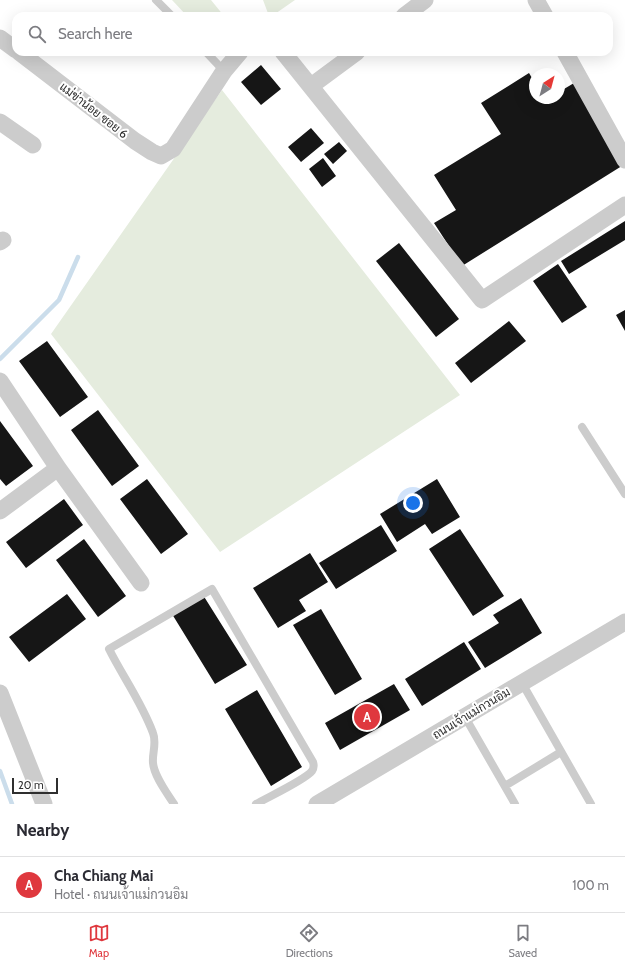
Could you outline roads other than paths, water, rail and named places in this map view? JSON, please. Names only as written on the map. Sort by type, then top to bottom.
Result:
[{"type":"street","points":[[409,12],[425,0]]},
{"type":"street","points":[[536,0],[543,12]]},
{"type":"street","points":[[0,38],[12,47]]},
{"type":"street","name":"แม่ข่าน้อย ซอย 6","points":[[24,56],[134,141],[161,156],[173,149],[224,71]]},
{"type":"street","points":[[224,71],[237,56]]},
{"type":"street","points":[[286,56],[482,300],[625,205]]},
{"type":"street","points":[[311,86],[351,56]]},
{"type":"street","points":[[567,56],[625,160]]},
{"type":"street","points":[[0,122],[33,145]]},
{"type":"street","points":[[0,381],[58,468],[141,583]]},
{"type":"street","points":[[0,510],[58,468]]},
{"type":"street","name":"ถนนเจ้าแม่กวนอิม","points":[[317,804],[625,622]]},
{"type":"street","points":[[0,694],[44,804]]},
{"type":"lane","points":[[156,0],[168,12]]},
{"type":"lane","points":[[210,56],[224,71]]},
{"type":"lane","points":[[582,427],[625,494]]},
{"type":"lane","points":[[174,804],[162,785],[153,765],[155,744],[154,734],[141,706],[109,649],[212,589],[314,766],[312,771],[301,779],[256,804]]},
{"type":"lane","points":[[522,683],[591,804]]},
{"type":"lane","points":[[465,717],[515,804]]},
{"type":"lane","points":[[505,786],[561,752]]},
{"type":"waterway","points":[[0,359],[59,300],[78,257]]},
{"type":"waterway","points":[[0,771],[12,804]]},
{"type":"place","name":"Cha Chiang Mai","points":[[367,717]]}]
